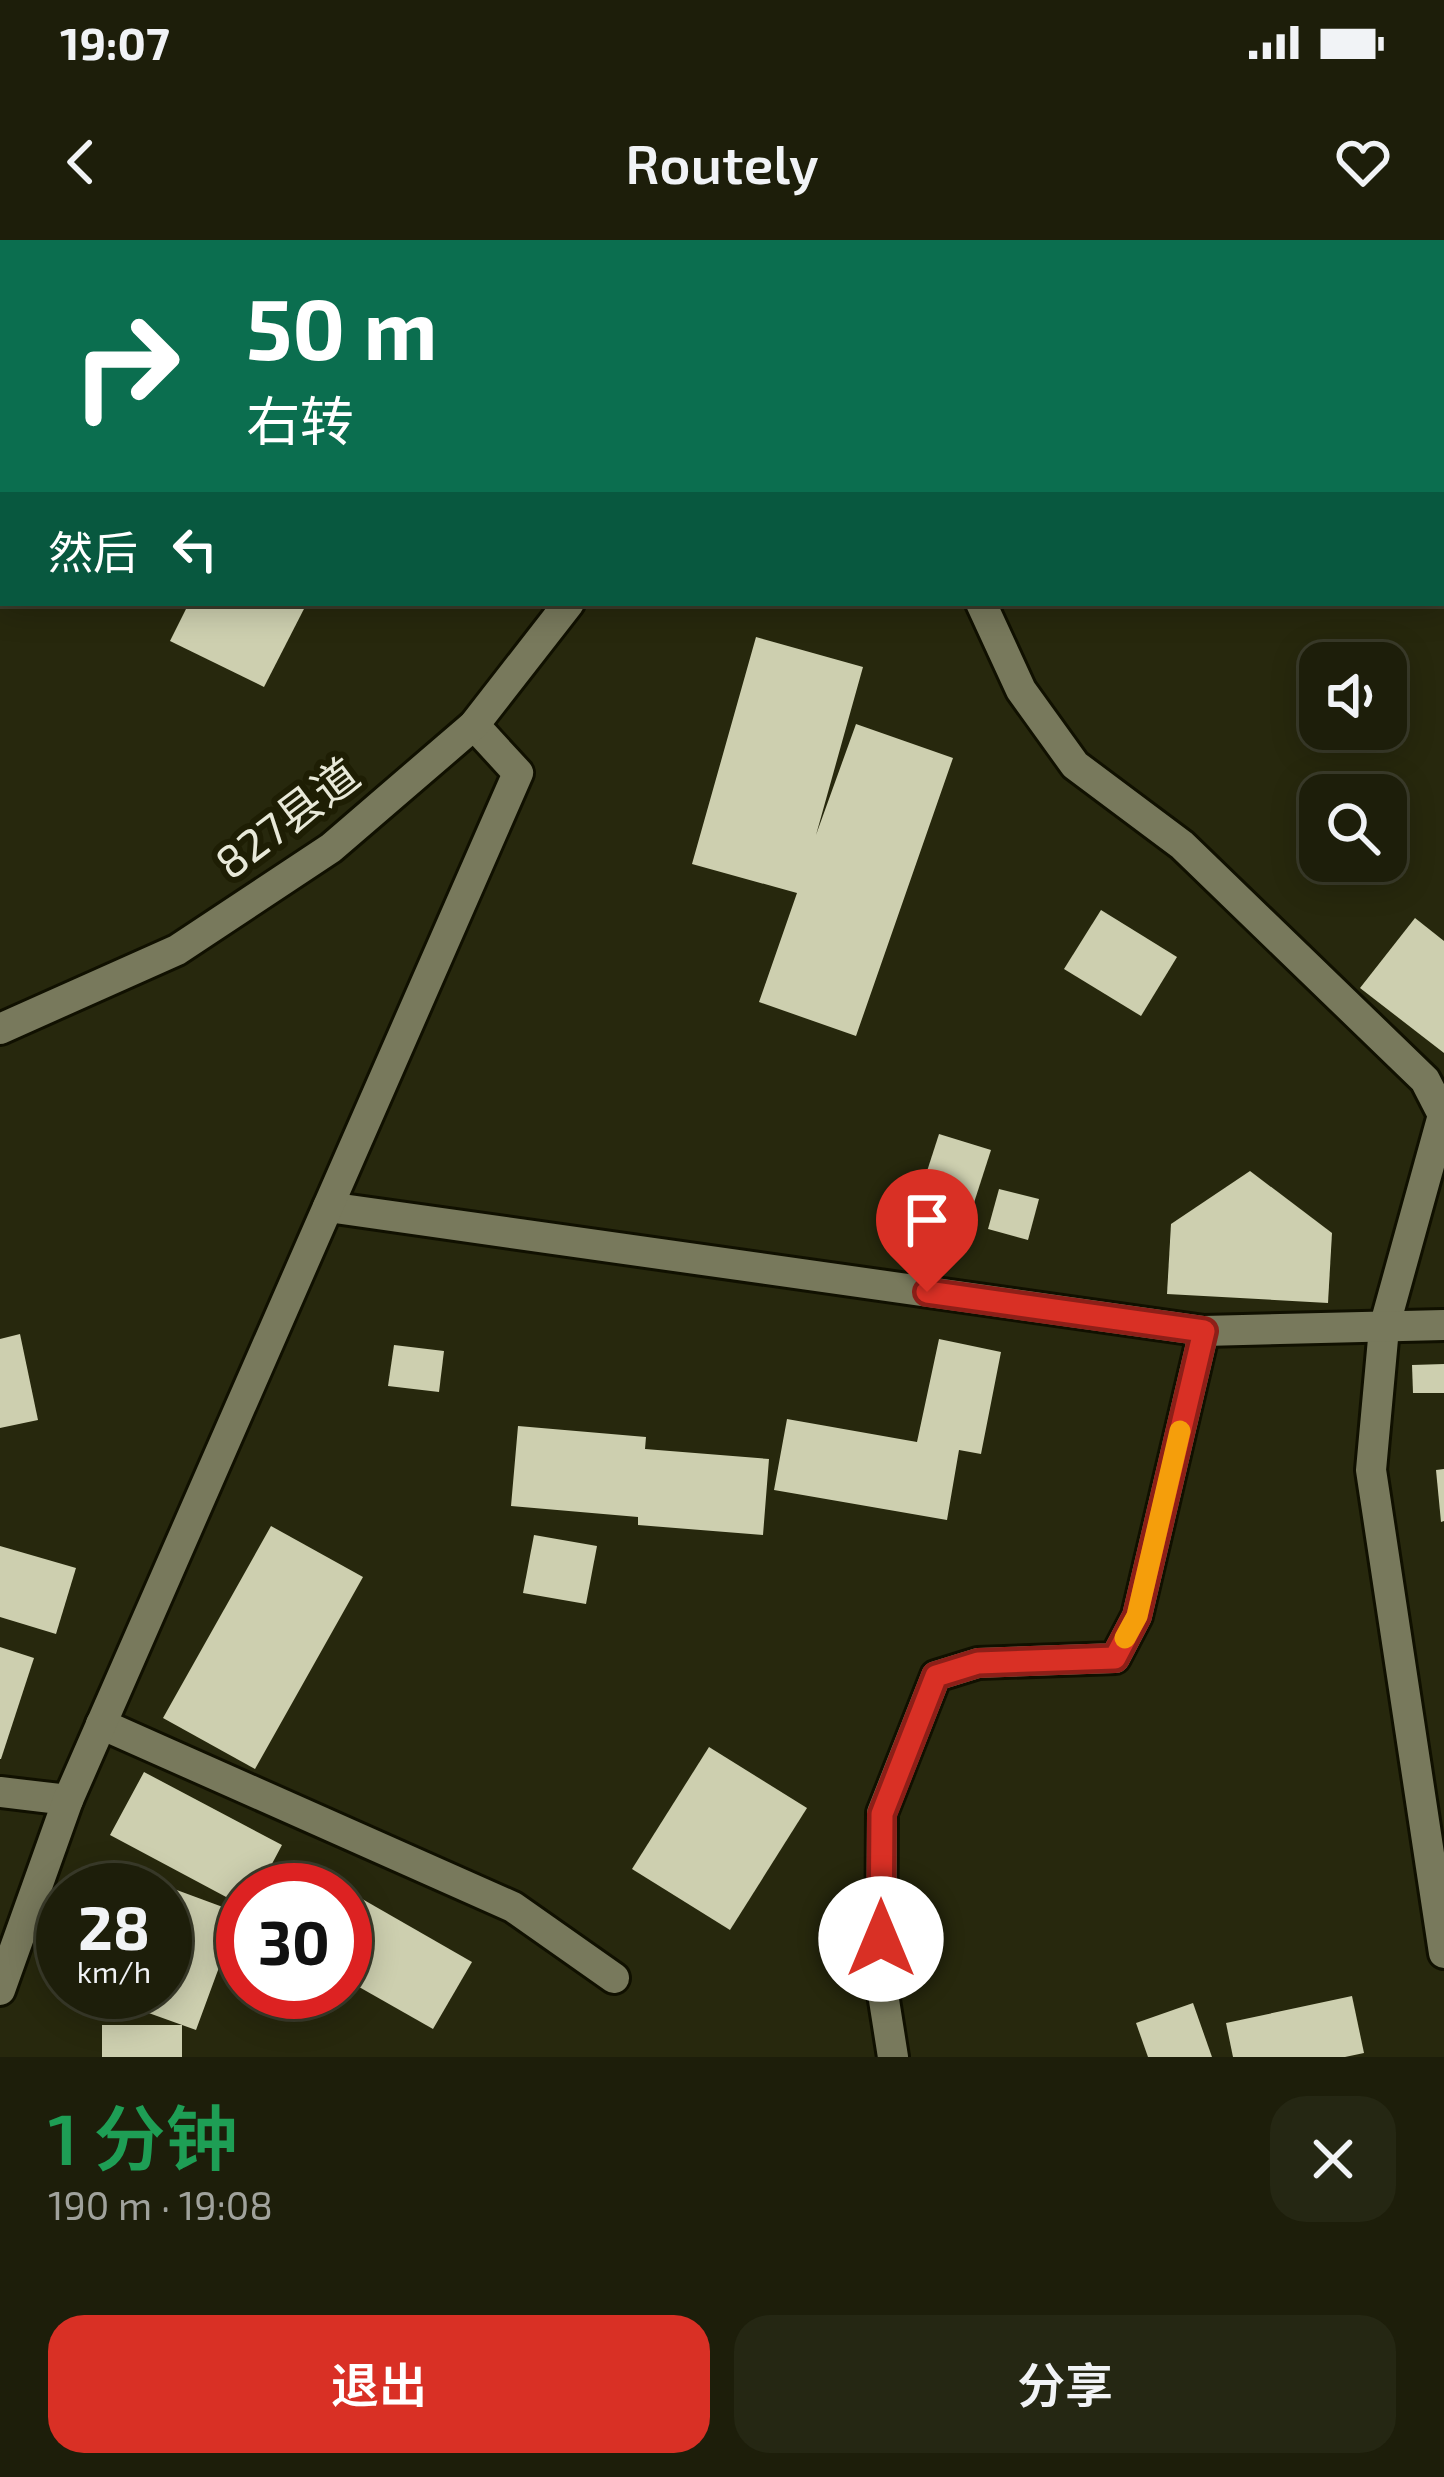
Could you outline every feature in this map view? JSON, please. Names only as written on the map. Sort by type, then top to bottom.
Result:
[{"type":"street","name":"827县道","points":[[0,1030],[177,950],[331,848],[474,725],[567,606]]},
{"type":"street","points":[[982,606],[1021,690],[1075,765],[1182,845],[1425,1080],[1443,1114],[1384,1328],[1371,1470],[1444,1953]]},
{"type":"street","points":[[0,1990],[68,1800],[518,773],[474,725]]},
{"type":"street","points":[[328,1207],[1204,1331],[1444,1325]]},
{"type":"street","points":[[893,2057],[881,1981],[882,1814],[936,1676],[978,1663],[1115,1658],[1137,1616],[1204,1331]]},
{"type":"street","points":[[101,1724],[513,1907],[614,1978]]},
{"type":"street","points":[[0,1792],[68,1800]]},
{"type":"building","points":[[188,606],[305,606],[264,687],[170,641]]},
{"type":"building","points":[[756,637],[863,667],[816,835],[856,724],[953,758],[856,1036],[759,1002],[797,893],[692,864]]},
{"type":"building","points":[[1101,910],[1177,957],[1141,1016],[1064,969]]},
{"type":"building","points":[[1415,918],[1444,941],[1444,1053],[1360,988]]},
{"type":"building","points":[[939,1134],[991,1150],[971,1212],[919,1196]]},
{"type":"building","points":[[1250,1171],[1332,1233],[1328,1303],[1167,1294],[1171,1224]]},
{"type":"building","points":[[999,1189],[1039,1199],[1028,1240],[988,1229]]},
{"type":"building","points":[[20,1334],[38,1420],[0,1428],[0,1339]]},
{"type":"building","points":[[939,1339],[1001,1352],[981,1454],[959,1450],[947,1520],[774,1490],[787,1419],[917,1442]]},
{"type":"building","points":[[394,1345],[444,1351],[439,1392],[388,1386]]},
{"type":"building","points":[[1444,1364],[1444,1393],[1413,1393],[1412,1365]]},
{"type":"building","points":[[518,1426],[646,1437],[645,1449],[769,1459],[763,1535],[638,1525],[638,1517],[511,1506]]},
{"type":"building","points":[[1444,1469],[1444,1521],[1441,1522],[1436,1470]]},
{"type":"building","points":[[271,1526],[363,1577],[255,1769],[163,1718]]},
{"type":"building","points":[[534,1535],[597,1546],[586,1604],[523,1593]]},
{"type":"building","points":[[0,1546],[76,1568],[56,1634],[0,1617]]},
{"type":"building","points":[[0,1647],[34,1658],[1,1759],[0,1759]]},
{"type":"building","points":[[709,1747],[807,1808],[730,1930],[632,1869]]},
{"type":"building","points":[[144,1772],[282,1845],[272,1863],[216,1863],[216,1892],[192,1879],[192,1863],[162,1863],[110,1835]]},
{"type":"building","points":[[192,1896],[216,1905],[216,1976],[196,2030],[165,2019],[192,2019]]},
{"type":"building","points":[[372,1905],[472,1962],[433,2029],[372,1994]]},
{"type":"building","points":[[1352,1996],[1364,2053],[1233,2057],[1226,2023]]},
{"type":"building","points":[[1193,2003],[1212,2057],[1148,2057],[1136,2023]]},
{"type":"building","points":[[102,2025],[182,2025],[182,2057],[102,2057]]},
{"type":"slow traffic","points":[[1125,1638],[1137,1616],[1180,1431]]},
{"type":"route","points":[[881,1939],[882,1814],[936,1676],[978,1663],[1115,1658],[1137,1616],[1204,1331],[927,1292]]}]
